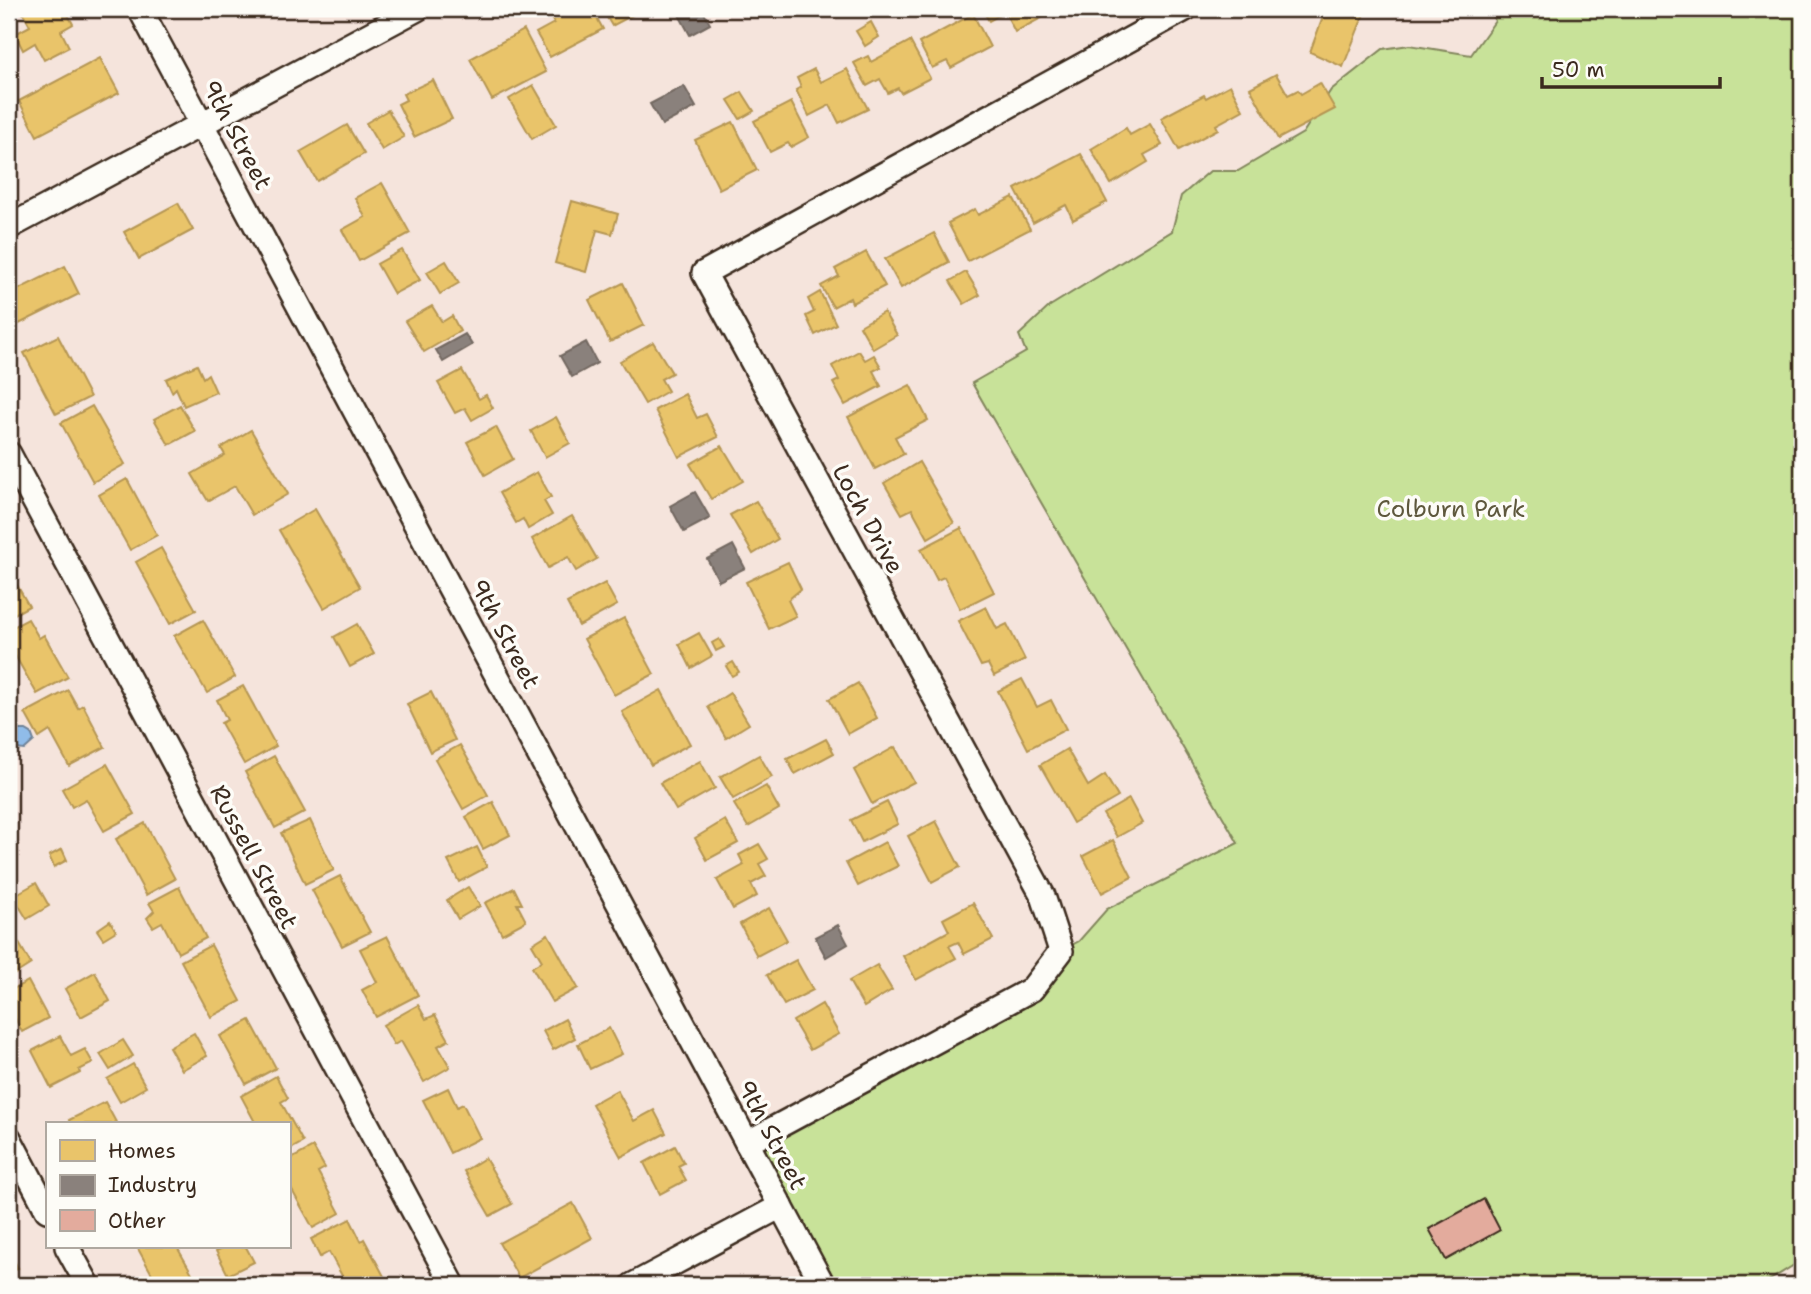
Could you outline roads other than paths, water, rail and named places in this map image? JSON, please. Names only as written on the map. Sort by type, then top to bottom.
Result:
[{"type":"street","name":"9th Street","points":[[140,9],[823,1285]]},
{"type":"street","points":[[9,227],[416,9]]},
{"type":"street","name":"Loch Drive","points":[[747,1143],[1032,989],[1062,951],[1043,896],[704,273],[1185,9]]},
{"type":"street","name":"Russell Street","points":[[9,454],[453,1285]]},
{"type":"street","points":[[9,1138],[46,1208]]},
{"type":"street","points":[[633,1285],[781,1206]]},
{"type":"street","points":[[68,1248],[88,1285]]},
{"type":"water","points":[[9,730],[26,730],[31,733],[34,741],[24,750],[9,748]]},
{"type":"park label","name":"Colburn Park","points":[[1451,509]]}]
